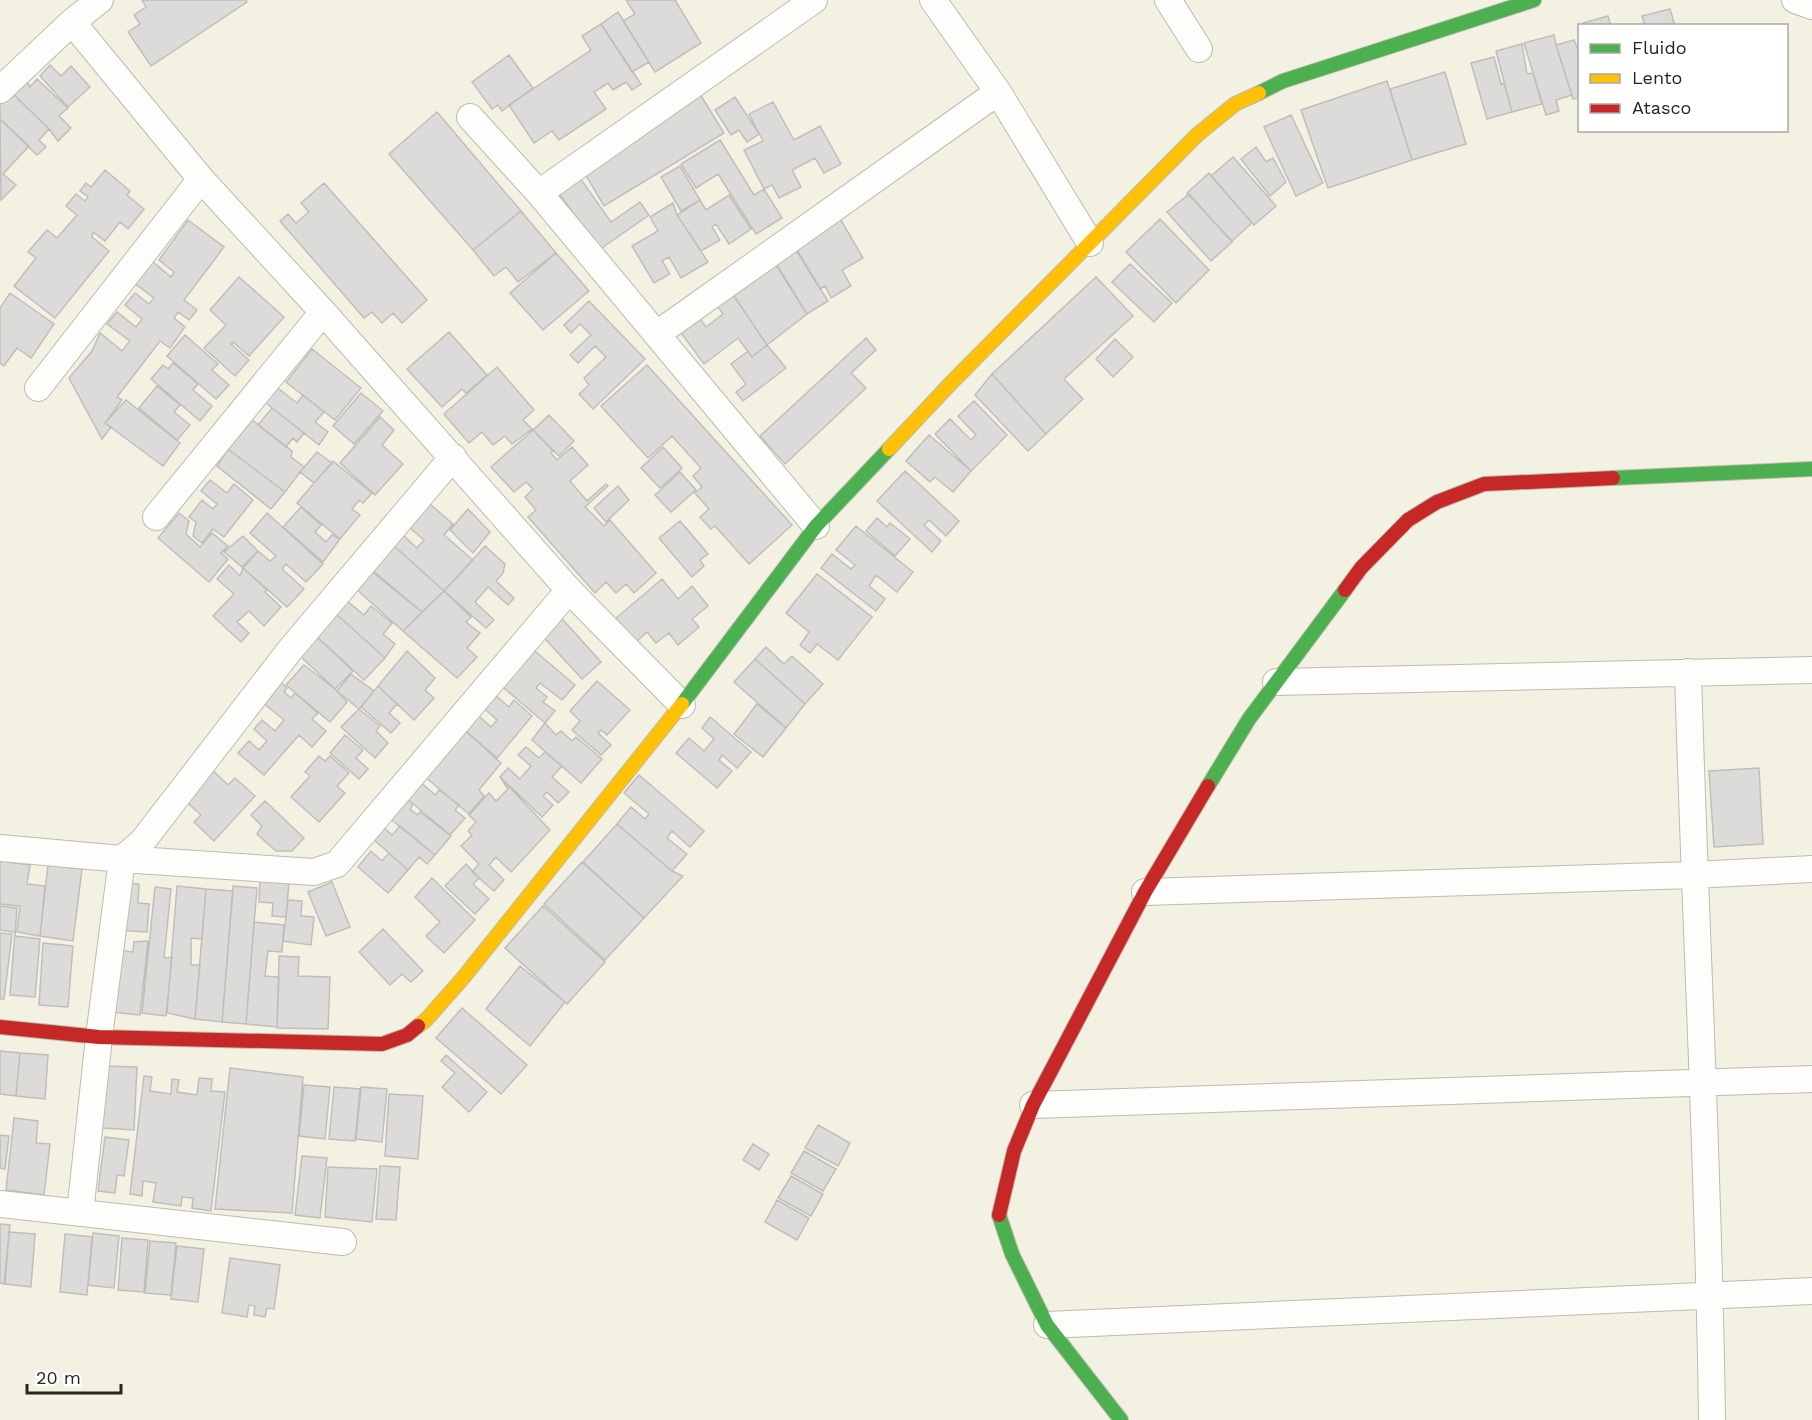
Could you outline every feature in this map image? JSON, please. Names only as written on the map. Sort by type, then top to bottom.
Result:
[{"type":"street","points":[[0,90],[72,22],[100,0]]},
{"type":"street","points":[[539,193],[814,0]]},
{"type":"street","points":[[933,0],[998,92],[1090,243]]},
{"type":"street","points":[[1168,0],[1199,49]]},
{"type":"street","points":[[0,1027],[99,1037],[382,1044],[406,1035],[426,1020],[463,978],[682,705],[816,526],[951,383],[1197,135],[1235,104],[1283,81],[1534,0]]},
{"type":"street","points":[[1795,0],[1812,6]]},
{"type":"street","points":[[72,22],[201,179],[453,457],[569,590],[682,705]]},
{"type":"street","points":[[657,334],[998,92]]},
{"type":"street","points":[[470,117],[539,193],[816,526]]},
{"type":"street","points":[[38,388],[201,179]]},
{"type":"street","points":[[156,517],[323,312]]},
{"type":"street","points":[[80,1213],[99,1037],[122,859],[142,842],[290,650],[453,457]]},
{"type":"street","points":[[1121,1420],[1047,1325],[1012,1254],[998,1213],[1014,1152],[1033,1105],[1145,892],[1249,719],[1361,568],[1408,520],[1437,502],[1484,484],[1812,469]]},
{"type":"street","points":[[0,848],[314,872],[337,864],[569,590]]},
{"type":"street","points":[[1276,682],[1812,670]]},
{"type":"street","points":[[1688,672],[1711,1295],[1712,1420]]},
{"type":"street","points":[[1145,892],[1694,875],[1812,869]]},
{"type":"street","points":[[1033,1105],[1812,1079]]},
{"type":"street","points":[[0,1204],[343,1242]]},
{"type":"street","points":[[1047,1325],[1812,1291]]},
{"type":"building","points":[[142,0],[246,0],[247,2],[151,66],[128,32],[140,24],[134,15],[146,7]]},
{"type":"building","points":[[626,0],[675,0],[701,43],[655,72],[623,21],[635,14]]},
{"type":"building","points":[[1670,9],[1674,24],[1644,24],[1642,16]]},
{"type":"building","points":[[618,12],[649,62],[632,72],[601,24]]},
{"type":"building","points":[[1608,16],[1610,24],[1583,24]]},
{"type":"building","points":[[601,24],[641,84],[632,90],[626,82],[613,90],[608,83],[594,92],[606,109],[559,140],[552,131],[534,143],[509,105],[591,50],[582,36]]},
{"type":"building","points":[[1554,35],[1572,95],[1556,100],[1559,111],[1546,115],[1524,43]]},
{"type":"building","points":[[1574,40],[1578,50],[1578,98],[1573,99],[1556,45]]},
{"type":"building","points":[[1522,44],[1527,74],[1533,73],[1542,104],[1512,112],[1496,51]]},
{"type":"building","points":[[509,55],[533,88],[502,111],[498,105],[492,109],[472,82]]},
{"type":"building","points":[[1494,57],[1512,112],[1487,119],[1471,63]]},
{"type":"building","points":[[50,65],[61,76],[71,66],[90,87],[68,107],[40,76]]},
{"type":"building","points":[[1445,72],[1466,144],[1412,160],[1390,89]]},
{"type":"building","points":[[25,78],[30,87],[37,79],[68,108],[59,116],[71,128],[58,141],[49,129],[10,91]]},
{"type":"building","points":[[1387,81],[1412,160],[1328,188],[1301,110]]},
{"type":"building","points":[[10,91],[49,129],[39,140],[46,147],[37,155],[0,119],[0,100]]},
{"type":"building","points":[[700,94],[724,133],[604,206],[581,167]]},
{"type":"building","points":[[735,97],[759,134],[747,142],[739,130],[731,135],[715,110]]},
{"type":"building","points":[[773,102],[794,140],[820,126],[841,164],[824,173],[815,158],[792,170],[801,187],[779,198],[772,185],[764,189],[744,150],[763,141],[749,114]]},
{"type":"building","points":[[437,112],[521,211],[473,250],[389,154]]},
{"type":"building","points":[[1291,115],[1323,183],[1296,196],[1264,127]]},
{"type":"building","points":[[0,119],[29,146],[3,174],[16,185],[1,200]]},
{"type":"building","points":[[720,140],[754,195],[764,189],[782,218],[756,234],[718,174],[696,188],[681,164]]},
{"type":"building","points":[[1256,147],[1266,162],[1273,158],[1286,182],[1270,196],[1241,159]]},
{"type":"building","points":[[1233,157],[1276,206],[1254,225],[1211,176]]},
{"type":"building","points":[[680,166],[700,200],[681,211],[661,177]]},
{"type":"building","points":[[105,170],[130,191],[127,195],[144,209],[128,229],[120,222],[105,241],[93,232],[92,237],[109,251],[55,318],[14,286],[36,258],[28,252],[47,230],[57,238],[77,215],[66,206],[76,194],[85,201],[88,197],[80,191],[86,183],[91,187]]},
{"type":"building","points":[[575,171],[611,222],[640,202],[649,215],[599,250],[554,186]]},
{"type":"building","points":[[1209,173],[1252,223],[1232,241],[1187,193]]},
{"type":"building","points":[[324,183],[427,300],[402,323],[393,313],[382,323],[372,312],[364,318],[280,221],[288,214],[296,223],[309,212],[301,203]]},
{"type":"building","points":[[1189,194],[1232,242],[1211,261],[1167,212]]},
{"type":"building","points":[[729,195],[751,229],[729,244],[716,224],[712,227],[720,240],[701,251],[677,215],[700,200],[706,210]]},
{"type":"building","points":[[673,203],[677,215],[708,262],[681,278],[669,257],[662,261],[670,274],[654,283],[632,246],[658,231],[650,217]]},
{"type":"building","points":[[521,211],[556,253],[518,282],[506,267],[494,276],[473,250]]},
{"type":"building","points":[[838,215],[863,258],[842,270],[851,286],[831,298],[825,286],[820,289],[791,242]]},
{"type":"building","points":[[1160,219],[1209,270],[1176,303],[1126,252]]},
{"type":"building","points":[[188,220],[224,247],[184,300],[197,310],[189,320],[178,312],[174,318],[185,327],[170,348],[160,341],[117,397],[122,400],[105,423],[111,427],[102,439],[69,378],[92,351],[100,333],[122,351],[130,341],[107,324],[117,312],[136,327],[142,319],[125,305],[135,293],[149,304],[154,298],[134,283],[152,261],[171,277],[174,272],[159,260]]},
{"type":"building","points":[[792,242],[828,301],[807,314],[771,255]]},
{"type":"building","points":[[556,253],[589,291],[543,330],[510,293]]},
{"type":"building","points":[[772,259],[807,314],[767,345],[730,290]]},
{"type":"building","points":[[1130,264],[1172,303],[1154,322],[1112,282]]},
{"type":"building","points":[[239,277],[284,317],[249,356],[233,342],[231,344],[249,360],[235,376],[204,348],[226,325],[210,310]]},
{"type":"building","points":[[1096,277],[1133,316],[1064,379],[1083,399],[1046,434],[992,374]]},
{"type":"building","points":[[730,290],[767,345],[752,357],[738,338],[704,364],[676,326],[695,312],[706,327],[723,314],[713,300]]},
{"type":"building","points":[[10,293],[54,324],[31,358],[17,348],[4,366],[0,363],[0,308]]},
{"type":"building","points":[[589,301],[645,359],[593,409],[579,394],[589,385],[584,378],[606,357],[595,346],[578,363],[570,355],[591,335],[580,324],[571,333],[564,325]]},
{"type":"building","points":[[449,332],[487,375],[466,393],[462,389],[442,407],[407,369]]},
{"type":"building","points":[[185,335],[218,364],[212,370],[229,385],[216,399],[167,356]]},
{"type":"building","points":[[866,338],[876,350],[851,373],[866,388],[785,464],[760,436]]},
{"type":"building","points":[[1115,339],[1133,357],[1113,377],[1096,359]]},
{"type":"building","points":[[767,345],[786,368],[743,401],[736,392],[746,384],[731,364],[748,351],[752,357]]},
{"type":"building","points":[[312,349],[361,388],[335,420],[286,382]]},
{"type":"building","points":[[173,363],[198,384],[193,390],[212,406],[200,421],[151,379],[163,365],[168,369]]},
{"type":"building","points":[[647,365],[792,525],[749,564],[715,526],[711,529],[700,517],[709,509],[695,493],[702,487],[693,476],[701,468],[672,436],[648,458],[601,406]]},
{"type":"building","points":[[497,367],[534,410],[523,420],[532,429],[512,444],[505,436],[493,445],[482,432],[469,443],[444,414]]},
{"type":"building","points":[[992,374],[1046,434],[1028,451],[975,395]]},
{"type":"building","points":[[274,385],[297,403],[303,395],[324,412],[315,422],[328,432],[319,445],[262,400]]},
{"type":"building","points":[[157,386],[180,405],[174,412],[190,425],[177,440],[139,408]]},
{"type":"building","points":[[361,393],[383,411],[354,444],[333,426]]},
{"type":"building","points":[[126,400],[180,443],[163,466],[105,423]]},
{"type":"building","points":[[974,401],[1007,435],[971,471],[935,434],[950,419],[971,440],[976,435],[958,416]]},
{"type":"building","points":[[272,408],[304,433],[297,442],[293,438],[286,447],[258,425]]},
{"type":"building","points":[[549,415],[574,441],[559,456],[533,430]]},
{"type":"building","points":[[380,417],[394,430],[382,445],[403,464],[375,495],[340,463]]},
{"type":"building","points":[[251,419],[292,451],[291,457],[304,467],[285,492],[228,449]]},
{"type":"building","points":[[533,430],[553,451],[551,453],[557,460],[572,447],[588,465],[570,481],[587,501],[606,484],[608,486],[585,507],[604,526],[610,520],[656,573],[634,593],[626,584],[616,593],[606,582],[595,593],[528,517],[536,510],[525,497],[533,489],[526,482],[514,492],[491,467]]},
{"type":"building","points":[[929,435],[971,471],[953,492],[935,477],[930,482],[906,461]]},
{"type":"building","points":[[663,447],[682,468],[660,488],[641,468]]},
{"type":"building","points":[[228,449],[285,492],[271,509],[217,466]]},
{"type":"building","points":[[317,452],[332,463],[314,483],[300,472]]},
{"type":"building","points":[[333,461],[372,493],[363,503],[359,500],[352,509],[360,515],[340,539],[297,503]]},
{"type":"building","points":[[905,471],[959,521],[946,536],[929,520],[924,525],[941,541],[932,552],[877,501]]},
{"type":"building","points":[[680,472],[696,490],[671,512],[655,495]]},
{"type":"building","points":[[210,480],[227,493],[234,484],[253,500],[224,537],[213,529],[202,543],[193,536],[196,522],[189,517],[202,500],[213,509],[217,504],[201,491]]},
{"type":"building","points":[[618,486],[629,500],[606,522],[594,508]]},
{"type":"building","points":[[424,499],[453,524],[444,535],[473,560],[444,591],[393,545],[402,534],[417,548],[424,540],[403,522]]},
{"type":"building","points":[[301,507],[321,525],[315,532],[326,542],[332,535],[340,539],[323,562],[283,527]]},
{"type":"building","points":[[468,509],[490,532],[473,553],[450,530]]},
{"type":"building","points":[[179,513],[189,521],[186,534],[200,547],[212,533],[228,546],[221,553],[228,559],[209,582],[158,538]]},
{"type":"building","points":[[267,513],[323,564],[306,582],[286,564],[282,569],[304,589],[287,607],[243,568],[258,551],[270,561],[276,556],[250,533]]},
{"type":"building","points":[[877,518],[887,527],[890,523],[910,539],[895,556],[866,531]]},
{"type":"building","points":[[680,521],[708,554],[700,560],[704,566],[692,577],[659,538]]},
{"type":"building","points":[[856,526],[913,572],[897,592],[876,575],[869,586],[885,599],[876,611],[821,568],[832,554],[851,569],[855,565],[836,550]]},
{"type":"building","points":[[243,536],[258,551],[242,567],[224,552]]},
{"type":"building","points":[[393,545],[444,591],[422,612],[371,569]]},
{"type":"building","points":[[485,546],[505,564],[503,573],[496,581],[514,598],[508,605],[488,587],[475,602],[494,620],[486,628],[444,591]]},
{"type":"building","points":[[229,565],[240,576],[243,568],[267,590],[265,592],[281,607],[264,626],[249,611],[237,622],[249,633],[241,642],[213,616],[234,594],[217,579]]},
{"type":"building","points":[[371,571],[422,612],[403,631],[355,588]]},
{"type":"building","points":[[817,574],[872,617],[838,660],[817,644],[810,653],[800,645],[809,632],[786,613]]},
{"type":"building","points":[[662,579],[678,599],[692,586],[708,606],[692,619],[699,627],[678,645],[669,633],[656,643],[647,632],[635,643],[615,619]]},
{"type":"building","points":[[444,591],[471,617],[466,622],[480,633],[467,648],[477,657],[457,678],[403,631]]},
{"type":"building","points":[[347,601],[364,615],[371,606],[392,623],[383,634],[395,644],[385,658],[336,614]]},
{"type":"building","points":[[556,612],[601,662],[582,679],[537,630]]},
{"type":"building","points":[[336,614],[385,658],[364,680],[316,636]]},
{"type":"building","points":[[316,636],[353,671],[335,689],[299,655]]},
{"type":"building","points":[[529,646],[575,685],[562,700],[540,683],[536,688],[547,697],[543,702],[555,711],[545,723],[498,683]]},
{"type":"building","points":[[766,647],[784,664],[792,656],[823,684],[805,704],[755,659]]},
{"type":"building","points":[[407,651],[435,678],[425,690],[434,698],[414,720],[378,686]]},
{"type":"building","points":[[755,659],[805,704],[786,728],[734,682]]},
{"type":"building","points":[[304,665],[335,689],[347,702],[330,722],[286,685]]},
{"type":"building","points":[[351,674],[374,691],[359,709],[337,691]]},
{"type":"building","points":[[274,677],[287,688],[284,692],[291,698],[295,693],[318,713],[312,719],[326,731],[312,747],[299,735],[264,775],[238,753],[249,741],[259,750],[267,741],[254,729],[262,720],[275,731],[284,720],[256,697]]},
{"type":"building","points":[[597,681],[630,710],[607,735],[601,730],[598,733],[611,745],[601,755],[572,730],[580,721],[570,711]]},
{"type":"building","points":[[378,686],[397,704],[389,713],[400,723],[391,733],[361,707]]},
{"type":"building","points":[[489,690],[509,707],[514,700],[532,716],[497,758],[459,725],[471,709],[491,727],[497,720],[478,703]]},
{"type":"building","points":[[757,704],[786,728],[763,757],[734,734]]},
{"type":"building","points":[[359,709],[380,726],[376,731],[388,743],[375,758],[341,727]]},
{"type":"building","points":[[710,717],[751,752],[737,768],[722,755],[719,760],[732,771],[717,788],[676,753],[689,738],[704,751],[714,739],[702,728]]},
{"type":"building","points":[[545,723],[556,735],[561,731],[572,741],[576,737],[602,759],[581,783],[532,740]]},
{"type":"building","points":[[459,725],[501,763],[479,790],[484,796],[469,814],[418,771]]},
{"type":"building","points":[[345,735],[363,750],[356,758],[368,769],[359,779],[330,753]]},
{"type":"building","points":[[526,747],[539,758],[545,752],[562,766],[552,777],[569,792],[558,803],[547,792],[543,796],[553,805],[542,817],[500,777],[508,768],[520,779],[531,766],[518,755]]},
{"type":"building","points":[[319,756],[325,761],[330,756],[349,773],[337,786],[345,793],[319,822],[291,797],[310,776],[305,772]]},
{"type":"building","points":[[209,767],[228,785],[235,778],[255,796],[214,841],[194,822],[201,815],[181,797]]},
{"type":"building","points":[[1759,768],[1763,844],[1714,847],[1709,771]]},
{"type":"building","points":[[639,775],[704,831],[690,847],[672,831],[667,838],[687,854],[672,871],[617,824],[631,807],[645,819],[649,814],[624,793]]},
{"type":"building","points":[[500,777],[550,830],[511,872],[496,857],[489,865],[504,880],[494,891],[472,872],[479,864],[461,846],[472,835],[468,831],[476,822],[469,815],[489,793],[496,801],[508,789]]},
{"type":"building","points":[[418,780],[435,795],[439,790],[459,805],[455,810],[465,818],[450,835],[405,797]]},
{"type":"building","points":[[405,797],[413,804],[410,809],[418,815],[420,812],[451,836],[435,855],[388,817]]},
{"type":"building","points":[[265,801],[304,838],[292,851],[276,851],[257,834],[262,826],[251,815]]},
{"type":"building","points":[[617,824],[672,871],[683,876],[644,918],[583,862]]},
{"type":"building","points":[[400,826],[435,855],[427,864],[419,857],[408,870],[373,839],[383,827],[392,835]]},
{"type":"building","points":[[371,851],[382,861],[389,853],[408,870],[388,893],[358,867]]},
{"type":"building","points":[[0,861],[30,865],[27,884],[45,886],[40,936],[17,932],[20,906],[0,904]]},
{"type":"building","points":[[582,862],[644,918],[605,960],[544,904]]},
{"type":"building","points":[[466,864],[479,878],[473,884],[489,899],[475,914],[445,886]]},
{"type":"building","points":[[48,865],[82,869],[73,941],[40,936]]},
{"type":"building","points":[[432,878],[475,920],[444,953],[426,936],[440,922],[415,897]]},
{"type":"building","points":[[260,880],[289,882],[286,917],[272,916],[273,903],[259,902]]},
{"type":"building","points":[[332,882],[350,927],[326,936],[308,892]]},
{"type":"building","points":[[120,883],[139,884],[138,903],[149,904],[147,932],[117,930]]},
{"type":"building","points":[[177,886],[206,889],[202,939],[191,938],[191,965],[200,965],[195,1019],[167,1013]]},
{"type":"building","points":[[233,886],[257,888],[246,1024],[222,1022]]},
{"type":"building","points":[[155,887],[171,889],[164,958],[172,957],[166,1016],[142,1013]]},
{"type":"building","points":[[206,889],[233,891],[222,1022],[195,1019]]},
{"type":"building","points":[[288,900],[302,901],[301,916],[314,917],[311,945],[283,941]]},
{"type":"building","points":[[0,906],[17,908],[15,936],[40,939],[35,997],[10,995],[15,932],[0,930]]},
{"type":"building","points":[[543,906],[605,962],[567,1004],[505,948]]},
{"type":"building","points":[[254,922],[284,925],[282,952],[268,951],[265,976],[279,977],[277,1027],[246,1024]]},
{"type":"building","points":[[383,929],[423,971],[411,982],[402,974],[390,985],[359,952]]},
{"type":"building","points":[[0,933],[12,934],[4,999],[0,999]]},
{"type":"building","points":[[148,941],[140,1015],[111,1012],[116,950],[133,952],[134,942]]},
{"type":"building","points":[[43,943],[73,946],[68,1007],[39,1005]]},
{"type":"building","points":[[279,956],[299,957],[298,976],[330,977],[328,1029],[277,1028]]},
{"type":"building","points":[[520,966],[565,1002],[530,1046],[486,1009]]},
{"type":"building","points":[[462,1008],[527,1065],[501,1094],[436,1038]]},
{"type":"building","points":[[0,1051],[20,1053],[16,1096],[0,1094]]},
{"type":"building","points":[[20,1053],[48,1055],[45,1099],[16,1096]]},
{"type":"building","points":[[446,1055],[487,1092],[469,1112],[442,1087],[455,1073],[441,1061]]},
{"type":"building","points":[[105,1066],[137,1067],[134,1130],[102,1128]]},
{"type":"building","points":[[230,1068],[303,1077],[292,1213],[215,1209]]},
{"type":"building","points":[[144,1076],[152,1077],[150,1091],[171,1094],[172,1079],[179,1080],[177,1092],[197,1095],[199,1078],[212,1079],[211,1091],[225,1092],[211,1211],[192,1208],[193,1198],[182,1197],[181,1206],[153,1202],[156,1183],[143,1181],[142,1196],[130,1194]]},
{"type":"building","points":[[304,1085],[330,1087],[325,1139],[299,1136]]},
{"type":"building","points":[[334,1087],[360,1089],[355,1141],[329,1139]]},
{"type":"building","points":[[361,1087],[387,1089],[382,1142],[356,1139]]},
{"type":"building","points":[[389,1094],[423,1096],[418,1159],[385,1156]]},
{"type":"building","points":[[14,1118],[38,1121],[36,1143],[50,1144],[44,1195],[6,1190]]},
{"type":"building","points":[[818,1125],[850,1143],[838,1166],[805,1148]]},
{"type":"building","points":[[0,1135],[9,1136],[5,1169],[0,1168]]},
{"type":"building","points":[[105,1137],[129,1140],[124,1176],[117,1175],[115,1193],[98,1191]]},
{"type":"building","points":[[753,1144],[769,1154],[759,1170],[743,1160]]},
{"type":"building","points":[[804,1151],[836,1169],[823,1191],[791,1173]]},
{"type":"building","points":[[302,1156],[327,1158],[320,1218],[295,1215]]},
{"type":"building","points":[[380,1166],[400,1167],[396,1220],[376,1219]]},
{"type":"building","points":[[328,1167],[377,1169],[372,1222],[325,1217]]},
{"type":"building","points":[[791,1176],[823,1194],[811,1216],[778,1198]]},
{"type":"building","points":[[777,1200],[809,1218],[797,1240],[765,1222]]},
{"type":"building","points":[[0,1224],[10,1225],[4,1284],[0,1283]]},
{"type":"building","points":[[9,1232],[35,1234],[31,1287],[5,1284]]},
{"type":"building","points":[[93,1233],[119,1236],[114,1288],[88,1285]]},
{"type":"building","points":[[65,1234],[92,1237],[87,1295],[60,1292]]},
{"type":"building","points":[[122,1238],[148,1240],[144,1292],[118,1290]]},
{"type":"building","points":[[150,1241],[176,1243],[171,1295],[145,1293]]},
{"type":"building","points":[[177,1246],[204,1249],[198,1302],[171,1299]]},
{"type":"building","points":[[230,1258],[280,1265],[274,1309],[267,1308],[265,1317],[254,1315],[255,1306],[249,1305],[247,1317],[222,1313]]},
{"type":"traffic: fast","points":[[1259,93],[1283,81],[1534,0]]},
{"type":"traffic: fast","points":[[682,704],[816,526],[889,449]]},
{"type":"traffic: fast","points":[[1613,478],[1812,469]]},
{"type":"traffic: fast","points":[[1208,786],[1249,719],[1345,590]]},
{"type":"traffic: fast","points":[[999,1215],[1012,1254],[1047,1325],[1121,1420]]},
{"type":"traffic: slow","points":[[889,449],[951,383],[1197,135],[1235,104],[1259,93]]},
{"type":"traffic: slow","points":[[418,1026],[463,978],[682,704]]},
{"type":"traffic: jam","points":[[1345,590],[1361,568],[1408,520],[1437,502],[1484,484],[1613,478]]},
{"type":"traffic: jam","points":[[999,1215],[1014,1151],[1033,1105],[1145,892],[1208,786]]},
{"type":"traffic: jam","points":[[0,1027],[99,1037],[382,1044],[407,1035],[418,1026]]}]
